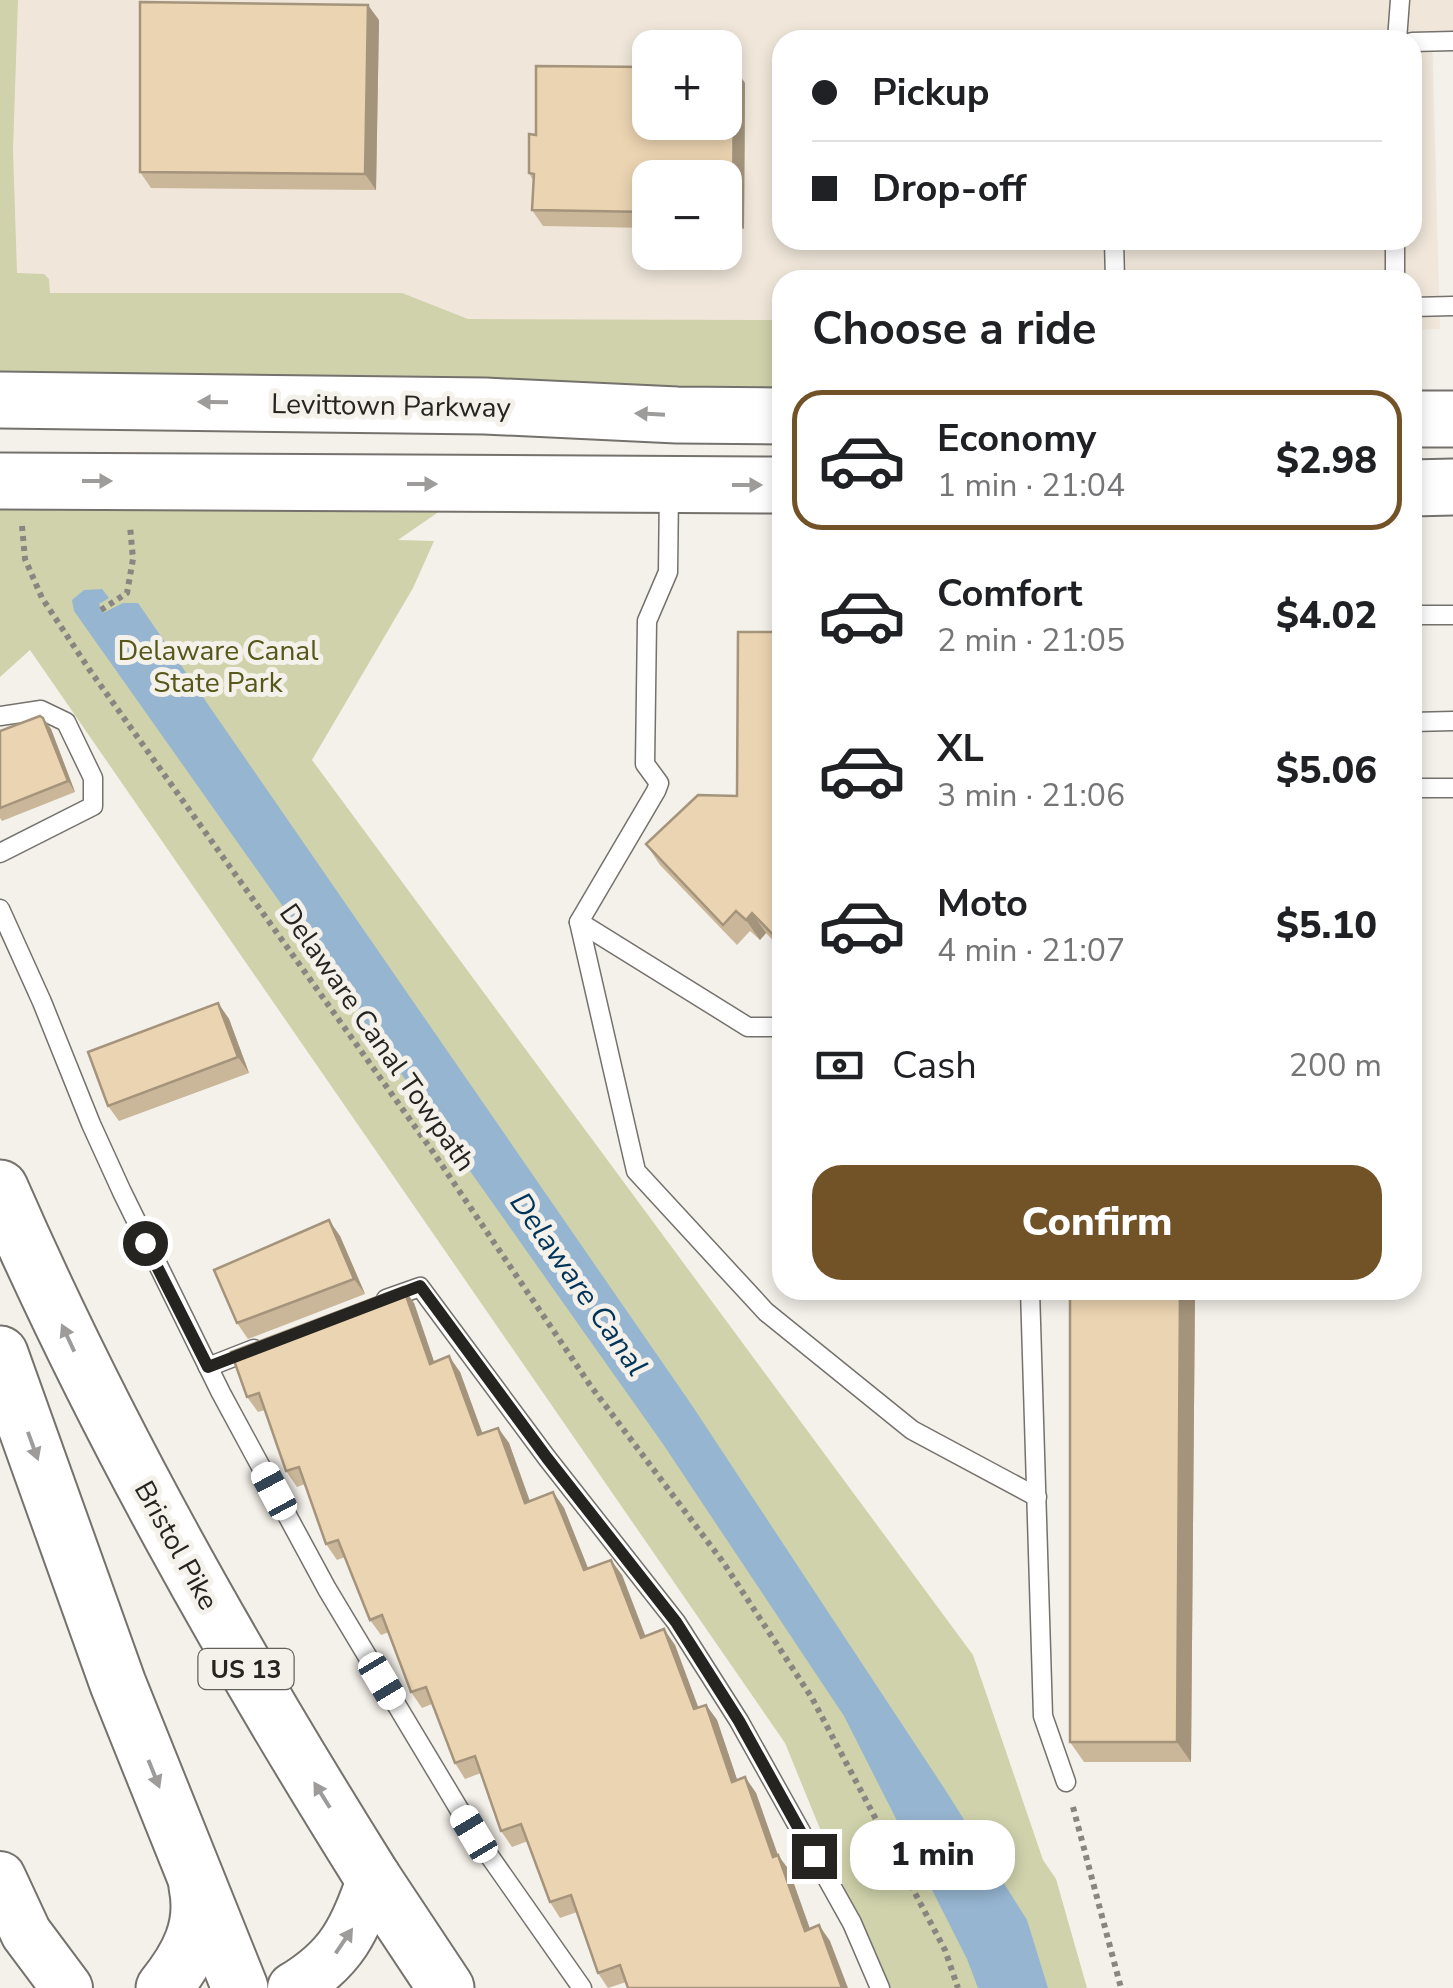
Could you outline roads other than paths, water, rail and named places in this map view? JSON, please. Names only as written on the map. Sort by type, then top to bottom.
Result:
[{"type":"main road","name":"Levittown Parkway","points":[[0,400],[486,406],[772,416]]},
{"type":"main road","points":[[1422,419],[1453,419]]},
{"type":"main road","points":[[10,499],[772,485]]},
{"type":"main road","points":[[1422,488],[1453,487]]},
{"type":"main road","name":"Bristol Pike","points":[[0,1188],[74,1351],[128,1456],[288,1741],[446,1988]]},
{"type":"main road","points":[[0,1354],[118,1684],[240,1988]]},
{"type":"main road","points":[[164,1988],[195,1937],[202,1907],[195,1873]]},
{"type":"main road","points":[[0,1877],[26,1933],[67,1988]]},
{"type":"main road","points":[[294,1988],[332,1959],[347,1940],[373,1878]]},
{"type":"lane","points":[[1398,30],[1400,0]]},
{"type":"lane","points":[[1422,42],[1453,41]]},
{"type":"lane","points":[[1422,307],[1453,306]]},
{"type":"lane","points":[[669,484],[668,572],[647,621],[645,764],[659,783],[579,922],[636,1171],[766,1312],[912,1430],[1037,1498]]},
{"type":"lane","points":[[1422,615],[1453,615]]},
{"type":"lane","points":[[0,716],[41,710],[66,722],[93,778],[94,806],[0,853]]},
{"type":"lane","points":[[1422,722],[1453,721]]},
{"type":"lane","points":[[1422,788],[1453,788]]},
{"type":"lane","points":[[0,909],[91,1124],[162,1277],[327,1590],[474,1834],[582,1988]]},
{"type":"lane","points":[[579,922],[748,1026],[772,1027]]},
{"type":"lane","points":[[367,1307],[420,1286],[547,1458],[676,1622],[739,1721],[842,1906],[880,1988]]},
{"type":"lane","points":[[1030,1300],[1043,1716],[1066,1782]]},
{"type":"lane","points":[[208,1367],[279,1340]]},
{"type":"water","name":"Delaware Canal","points":[[102,589],[109,598],[99,604],[103,613],[123,603],[138,603],[691,1404],[1027,1920],[1048,1988],[978,1988],[844,1716],[663,1444],[74,611],[72,600],[84,590]]},
{"type":"park label","name":"Delaware Canal State Park","points":[[218,666]]}]
